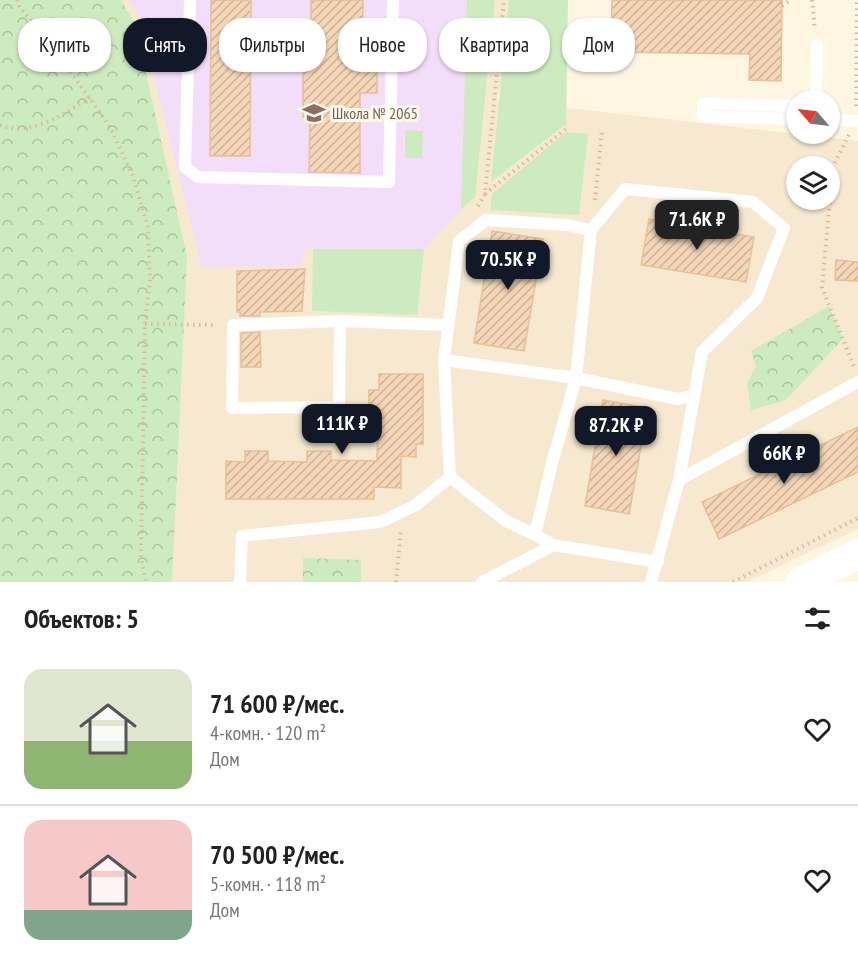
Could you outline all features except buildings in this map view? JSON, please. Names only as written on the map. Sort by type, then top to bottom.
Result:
[{"type":"street","points":[[801,582],[858,554]]},
{"type":"lane","points":[[189,0],[185,167],[198,177],[389,182],[393,0]]},
{"type":"lane","points":[[816,90],[817,45]]},
{"type":"lane","points":[[786,106],[703,103],[703,116],[786,119]]},
{"type":"lane","points":[[840,120],[857,121]]},
{"type":"lane","points":[[535,535],[576,378],[591,230],[625,189],[753,202],[784,228],[757,298],[702,352],[679,480],[651,582]]},
{"type":"lane","points":[[591,230],[567,225],[486,220],[459,241],[444,360],[450,477],[506,521],[554,545],[658,562]]},
{"type":"lane","points":[[340,321],[339,407],[232,408],[233,325],[340,321],[447,325]]},
{"type":"lane","points":[[444,360],[576,378],[678,399],[694,395]]},
{"type":"lane","points":[[679,480],[858,380]]},
{"type":"lane","points":[[240,582],[242,536],[380,522],[416,505],[450,477]]},
{"type":"lane","points":[[482,582],[554,545]]},
{"type":"path","points":[[17,0],[20,8],[38,27],[110,125],[133,176],[148,228],[150,280],[145,324],[141,556],[146,582]]},
{"type":"path","points":[[485,194],[504,0]]},
{"type":"path","points":[[782,6],[790,0]]},
{"type":"path","points":[[812,0],[817,45]]},
{"type":"path","points":[[857,0],[857,121],[833,166],[822,288],[858,380]]},
{"type":"path","points":[[0,125],[13,130],[51,121],[90,98]]},
{"type":"path","points":[[459,241],[485,194],[566,129]]},
{"type":"path","points":[[591,230],[603,130]]},
{"type":"path","points":[[145,324],[233,325]]},
{"type":"path","points":[[396,582],[403,511]]},
{"type":"path","points":[[733,582],[858,518]]},
{"type":"shaded area","points":[[57,0],[521,0],[517,18],[439,18],[439,72],[504,72],[497,100],[786,133],[786,144],[840,144],[840,139],[858,141],[858,529],[747,582],[156,582],[69,72],[111,72],[111,18],[60,18]]},
{"type":"shaded area","name":"Школа № 2065","points":[[128,0],[467,0],[466,18],[439,18],[439,72],[465,72],[461,209],[424,249],[304,249],[301,266],[202,267],[153,72],[207,72],[207,18],[139,17]]},
{"type":"green space","points":[[0,0],[121,0],[132,18],[123,18],[123,72],[146,72],[187,257],[172,582],[0,582]]},
{"type":"green space","points":[[467,0],[495,0],[493,18],[466,18]]},
{"type":"green space","points":[[509,0],[568,0],[568,18],[562,18],[562,72],[567,72],[566,124],[491,182],[502,72],[550,72],[550,18],[507,18]]},
{"type":"green space","points":[[465,72],[488,72],[475,197],[461,209]]},
{"type":"green space","points":[[405,130],[423,131],[422,158],[405,158]]},
{"type":"green space","points":[[566,132],[588,134],[579,215],[490,210],[492,194]]},
{"type":"green space","points":[[313,249],[424,249],[417,315],[312,311]]},
{"type":"green space","points":[[829,306],[843,339],[786,400],[751,410],[747,383],[756,366],[751,351]]},
{"type":"green space","points":[[303,558],[361,560],[361,582],[303,582]]},
{"type":"place","name":"Школа № 2065","points":[[314,113]]}]
